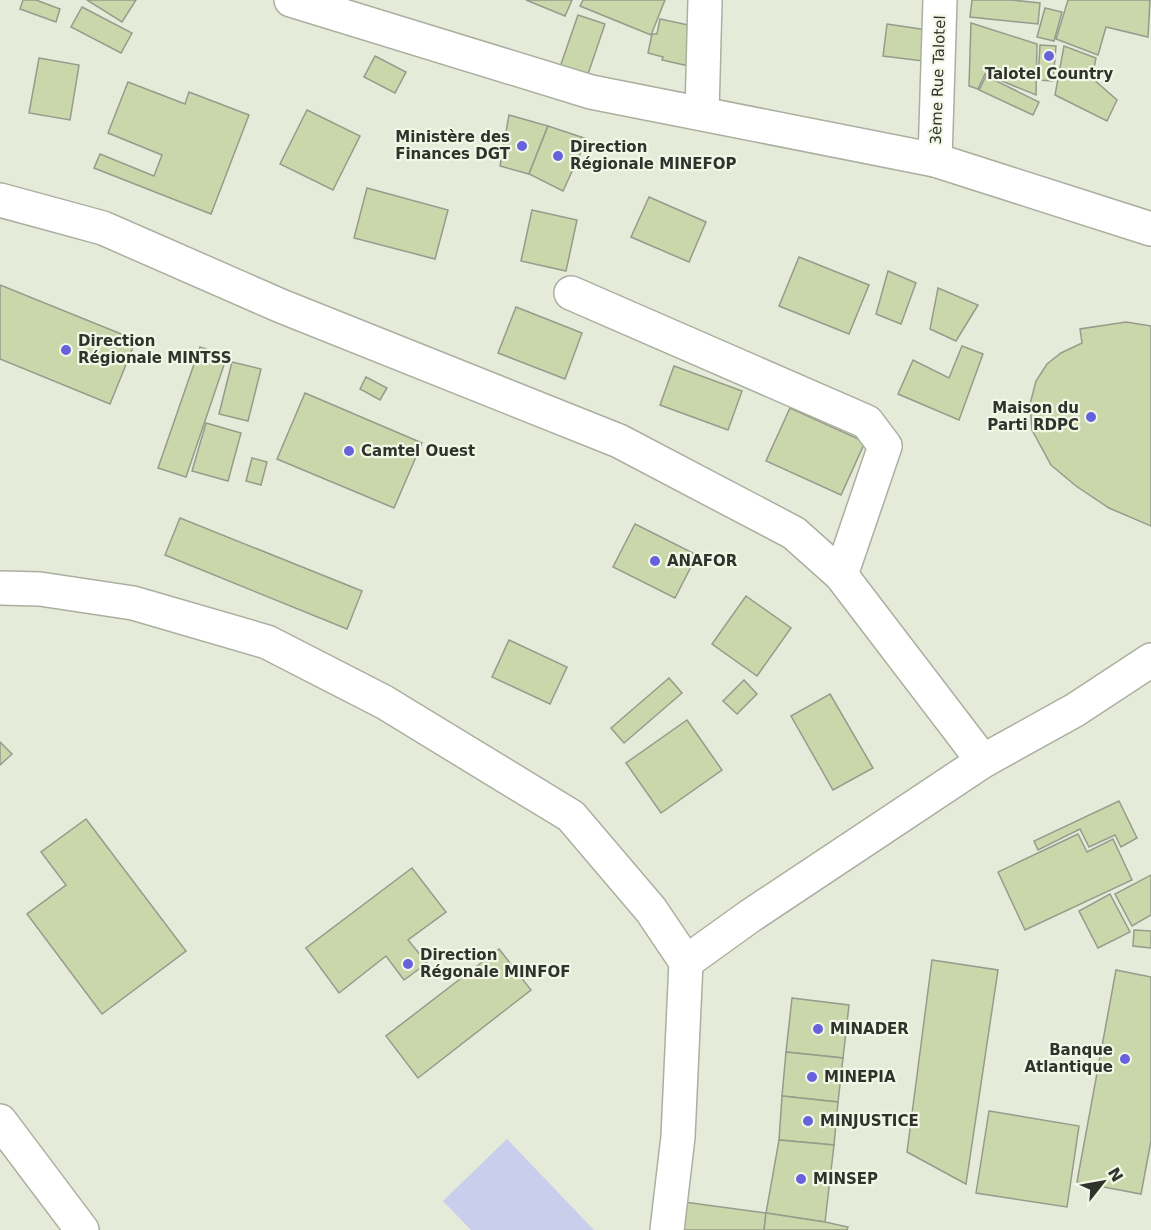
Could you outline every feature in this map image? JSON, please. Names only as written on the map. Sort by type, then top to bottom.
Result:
[{"type":"street","points":[[291,0],[591,92],[935,160],[1151,229]]},
{"type":"street","points":[[702,113],[705,0]]},
{"type":"street","name":"3ème Rue Talotel","points":[[935,160],[940,0]]},
{"type":"street","points":[[0,200],[103,228],[280,306],[619,441],[794,533],[841,575],[983,761]]},
{"type":"street","points":[[571,293],[867,422],[885,447],[841,575]]},
{"type":"street","points":[[0,588],[40,589],[133,603],[267,642],[384,702],[571,816],[651,910],[686,962],[678,1137],[667,1230]]},
{"type":"street","points":[[686,962],[750,916],[983,761],[1075,710],[1151,660]]},
{"type":"street","points":[[0,1122],[82,1230]]},
{"type":"shaded area","points":[[507,1139],[594,1230],[471,1230],[443,1201]]},
{"type":"building","points":[[23,0],[36,0],[60,9],[56,22],[20,9]]},
{"type":"building","points":[[87,0],[136,0],[122,22]]},
{"type":"building","points":[[526,0],[572,0],[565,16]]},
{"type":"building","points":[[583,0],[665,0],[651,35],[580,6]]},
{"type":"building","points":[[972,0],[1040,3],[1038,24],[970,17]]},
{"type":"building","points":[[1068,0],[1150,0],[1148,37],[1106,27],[1098,55],[1056,39]]},
{"type":"building","points":[[82,7],[132,33],[121,53],[71,27]]},
{"type":"building","points":[[1045,8],[1062,12],[1054,41],[1037,37]]},
{"type":"building","points":[[578,15],[605,24],[587,77],[560,67]]},
{"type":"building","points":[[660,19],[698,27],[689,66],[662,60],[663,57],[648,53],[652,34],[657,34]]},
{"type":"building","points":[[971,23],[1037,44],[1036,95],[985,74],[978,89],[969,86]]},
{"type":"building","points":[[887,24],[927,30],[923,61],[883,56]]},
{"type":"building","points":[[1040,45],[1056,46],[1053,81],[1038,80]]},
{"type":"building","points":[[1064,46],[1096,58],[1092,78],[1117,100],[1107,121],[1055,95]]},
{"type":"building","points":[[375,56],[406,72],[395,93],[364,77]]},
{"type":"building","points":[[39,58],[79,65],[70,120],[29,113]]},
{"type":"building","points":[[986,76],[1039,102],[1033,115],[979,90]]},
{"type":"building","points":[[128,82],[185,104],[189,92],[249,115],[211,214],[94,168],[100,154],[154,176],[162,155],[108,133]]},
{"type":"building","points":[[307,110],[360,136],[333,190],[280,164]]},
{"type":"building","name":"Ministère des Finances DGT","points":[[509,115],[548,126],[529,174],[500,166]]},
{"type":"building","name":"Direction Régionale MINEFOP","points":[[548,126],[587,139],[563,191],[529,174]]},
{"type":"building","points":[[367,188],[448,210],[435,259],[354,238]]},
{"type":"building","points":[[649,197],[706,222],[689,262],[631,237]]},
{"type":"building","points":[[532,210],[577,220],[566,271],[521,261]]},
{"type":"building","points":[[799,257],[869,285],[849,334],[779,306]]},
{"type":"building","points":[[888,271],[916,283],[901,324],[876,314]]},
{"type":"building","name":"Direction Régionale MINTSS","points":[[0,285],[136,340],[110,404],[0,359]]},
{"type":"building","points":[[938,288],[978,305],[956,341],[930,329]]},
{"type":"building","points":[[516,307],[582,333],[565,379],[498,353]]},
{"type":"building","name":"Maison du Parti RDPC","points":[[1126,322],[1151,326],[1151,526],[1109,508],[1076,486],[1051,465],[1032,430],[1030,404],[1036,381],[1047,364],[1061,353],[1082,343],[1080,329]]},
{"type":"building","points":[[962,346],[983,354],[959,420],[898,394],[913,360],[949,378]]},
{"type":"building","points":[[200,347],[227,356],[186,477],[158,468]]},
{"type":"building","points":[[232,362],[261,369],[248,421],[219,414]]},
{"type":"building","points":[[674,366],[742,391],[728,430],[660,405]]},
{"type":"building","points":[[366,377],[387,388],[380,400],[360,389]]},
{"type":"building","name":"Camtel Ouest","points":[[305,393],[422,443],[394,508],[277,459]]},
{"type":"building","points":[[790,408],[865,442],[841,495],[766,461]]},
{"type":"building","points":[[206,423],[241,433],[228,481],[192,471]]},
{"type":"building","points":[[252,458],[267,462],[261,485],[246,481]]},
{"type":"building","points":[[180,518],[362,591],[347,629],[165,555]]},
{"type":"building","name":"ANAFOR","points":[[635,524],[697,555],[675,598],[613,567]]},
{"type":"building","points":[[746,596],[791,628],[757,676],[712,644]]},
{"type":"building","points":[[509,640],[567,667],[550,704],[492,677]]},
{"type":"building","points":[[669,678],[682,693],[624,743],[611,728]]},
{"type":"building","points":[[744,680],[757,694],[737,714],[723,701]]},
{"type":"building","points":[[830,694],[873,768],[833,790],[791,716]]},
{"type":"building","points":[[687,720],[722,770],[661,813],[626,763]]},
{"type":"building","points":[[0,742],[12,754],[0,765]]},
{"type":"building","points":[[1119,801],[1137,838],[1121,847],[1115,835],[1089,847],[1080,829],[1038,850],[1034,841]]},
{"type":"building","points":[[86,819],[186,951],[102,1014],[27,914],[66,885],[41,852]]},
{"type":"building","points":[[1078,834],[1087,852],[1113,839],[1132,880],[1025,930],[998,872]]},
{"type":"building","points":[[412,868],[446,912],[408,940],[427,963],[404,980],[386,956],[339,993],[306,948]]},
{"type":"building","points":[[1151,875],[1151,915],[1132,926],[1115,894]]},
{"type":"building","points":[[1110,894],[1130,932],[1098,948],[1079,911]]},
{"type":"building","points":[[1134,930],[1151,931],[1151,948],[1133,946]]},
{"type":"building","points":[[499,949],[531,990],[418,1078],[386,1036]]},
{"type":"building","points":[[932,960],[998,970],[966,1184],[907,1152]]},
{"type":"building","name":"Banque Atlantique","points":[[1116,970],[1151,977],[1151,1141],[1141,1194],[1077,1182]]},
{"type":"building","name":"MINADER","points":[[792,998],[849,1005],[843,1058],[786,1052]]},
{"type":"building","name":"MINEPIA","points":[[786,1052],[843,1058],[838,1102],[782,1096]]},
{"type":"building","name":"MINJUSTICE","points":[[782,1096],[838,1102],[834,1145],[779,1140]]},
{"type":"building","points":[[989,1111],[1079,1126],[1067,1207],[976,1193]]},
{"type":"building","name":"MINSEP","points":[[779,1140],[834,1145],[825,1222],[766,1213]]},
{"type":"building","points":[[684,1202],[766,1213],[764,1230],[681,1230]]},
{"type":"building","points":[[766,1213],[848,1227],[847,1230],[764,1230]]},
{"type":"place","name":"Talotel Country","points":[[1049,56]]},
{"type":"place","name":"Ministère des Finances DGT","points":[[522,146]]},
{"type":"place","name":"Direction Régionale MINEFOP","points":[[558,156]]},
{"type":"place","name":"Direction Régionale MINTSS","points":[[66,350]]},
{"type":"place","name":"Maison du Parti RDPC","points":[[1091,417]]},
{"type":"place","name":"Camtel Ouest","points":[[349,451]]},
{"type":"place","name":"ANAFOR","points":[[655,561]]},
{"type":"place","name":"Direction Régonale MINFOF","points":[[408,964]]},
{"type":"place","name":"MINADER","points":[[818,1029]]},
{"type":"place","name":"Banque Atlantique","points":[[1125,1059]]},
{"type":"place","name":"MINEPIA","points":[[812,1077]]},
{"type":"place","name":"MINJUSTICE","points":[[808,1121]]},
{"type":"place","name":"MINSEP","points":[[801,1179]]}]
